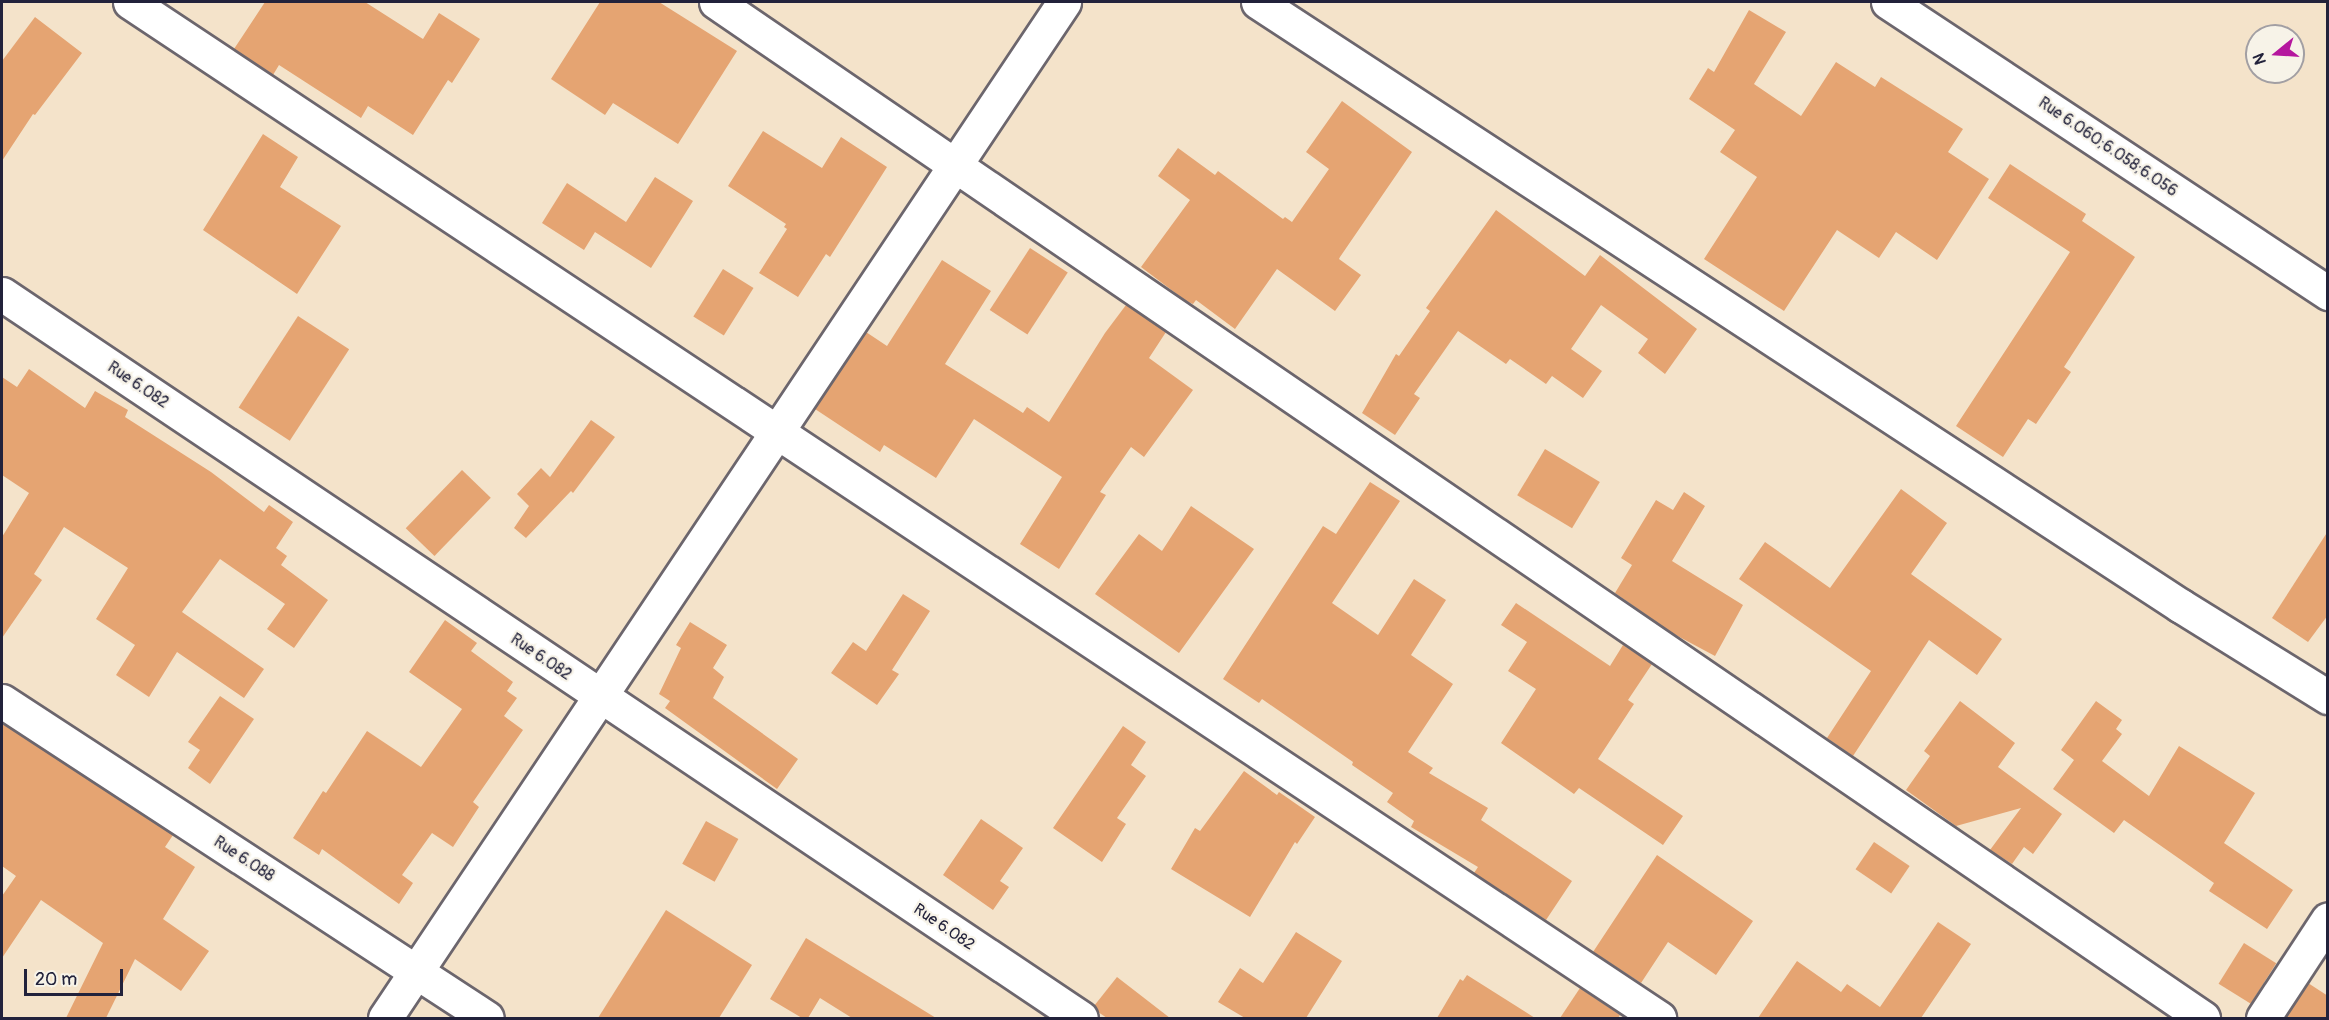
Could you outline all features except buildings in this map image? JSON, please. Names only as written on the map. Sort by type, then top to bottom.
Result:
[{"type":"street","points":[[130,2],[778,430],[1659,1018]]},
{"type":"street","points":[[716,2],[2203,1018]]},
{"type":"street","points":[[385,1018],[1064,2]]},
{"type":"street","points":[[1258,2],[2181,606],[2328,697]]},
{"type":"street","name":"Rue 6.060;6.058;6.056","points":[[1888,2],[2328,293]]},
{"type":"street","name":"Rue 6.082","points":[[2,294],[1081,1018]]},
{"type":"street","name":"Rue 6.088","points":[[2,701],[487,1018]]},
{"type":"street","points":[[2263,1018],[2328,919]]}]
